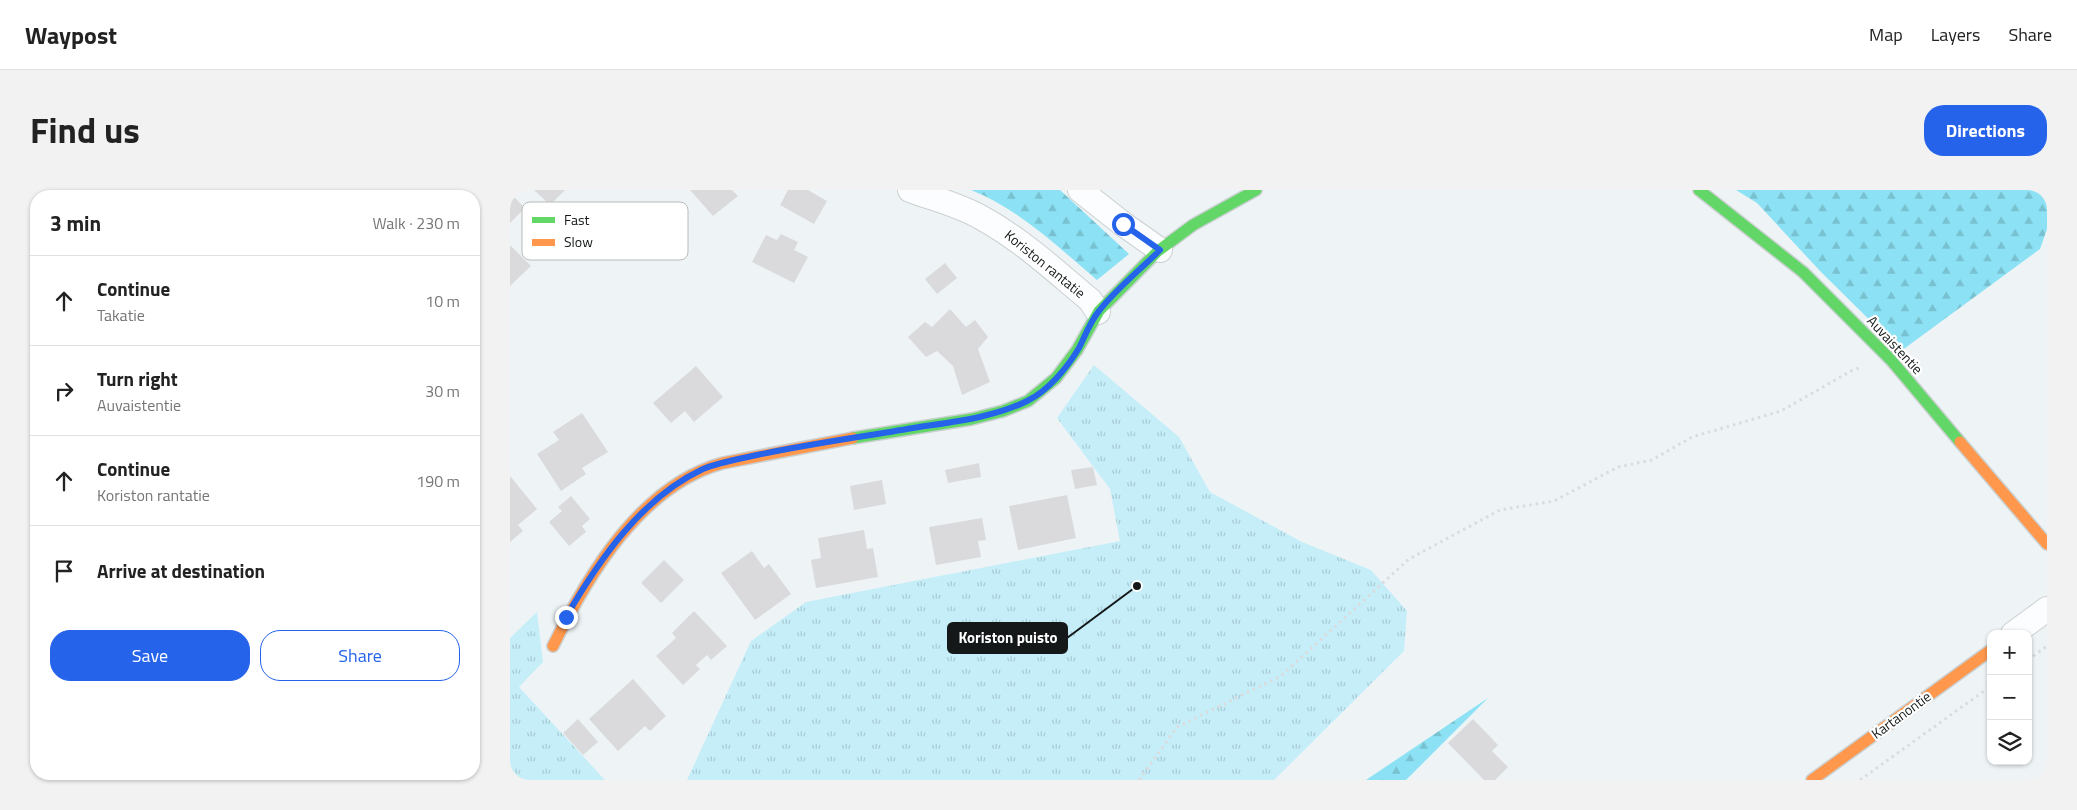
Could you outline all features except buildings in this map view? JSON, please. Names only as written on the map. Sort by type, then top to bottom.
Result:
[{"type":"street","name":"Koriston rantatie","points":[[910,190],[981,217],[1025,245],[1090,300],[1098,312]]},
{"type":"street","points":[[1080,190],[1160,250]]},
{"type":"street","points":[[553,646],[566,617],[585,584],[611,550],[636,520],[659,498],[683,480],[703,469],[734,460],[776,451],[968,419],[1008,409],[1029,400],[1053,382],[1077,350],[1098,312],[1160,250],[1207,216],[1256,190]]},
{"type":"street","name":"Auvaistentie","points":[[1699,190],[1803,272],[1891,360],[2047,544]]},
{"type":"street","points":[[2018,630],[2047,609]]},
{"type":"street","name":"Kartanontie","points":[[1812,780],[1987,653]]},
{"type":"path","points":[[1138,780],[1177,727],[1281,676],[1409,558],[1500,510],[1554,502],[1618,467],[1652,460],[1692,437],[1781,411],[1851,371],[1873,363],[1891,360]]},
{"type":"path","points":[[2032,657],[2047,646]]},
{"type":"path","points":[[1860,780],[1987,689]]},
{"type":"green space","points":[[971,190],[1060,190],[1129,254],[1097,280],[1022,218],[989,198]]},
{"type":"green space","points":[[1736,190],[2047,190],[2047,229],[2040,249],[1901,351],[1820,271],[1757,203]]},
{"type":"green space","points":[[1094,365],[1179,437],[1210,492],[1302,542],[1371,570],[1407,611],[1404,651],[1274,780],[687,780],[751,641],[806,602],[1120,541],[1110,489],[1057,418]]},
{"type":"green space","points":[[537,612],[543,662],[519,687],[605,780],[510,780],[510,638]]},
{"type":"green space","points":[[1488,698],[1406,780],[1366,780]]},
{"type":"traffic: fast","points":[[853,438],[972,419],[1003,411],[1028,401],[1056,378],[1077,350],[1099,311],[1158,251],[1193,225],[1256,190]]},
{"type":"traffic: fast","points":[[1699,190],[1803,272],[1891,360],[1960,442]]},
{"type":"traffic: slow","points":[[553,646],[583,591],[620,536],[642,512],[667,491],[694,474],[723,463],[853,438]]},
{"type":"traffic: slow","points":[[1960,442],[2047,544]]},
{"type":"traffic: slow","points":[[1812,780],[1987,653]]},
{"type":"place","name":"Koriston puisto","points":[[1137,586]]},
{"type":"route","points":[[566,617],[585,584],[636,520],[659,498],[683,480],[703,469],[725,462],[776,451],[968,419],[1008,409],[1029,400],[1053,382],[1077,350],[1098,312],[1160,250],[1123,224]]}]
